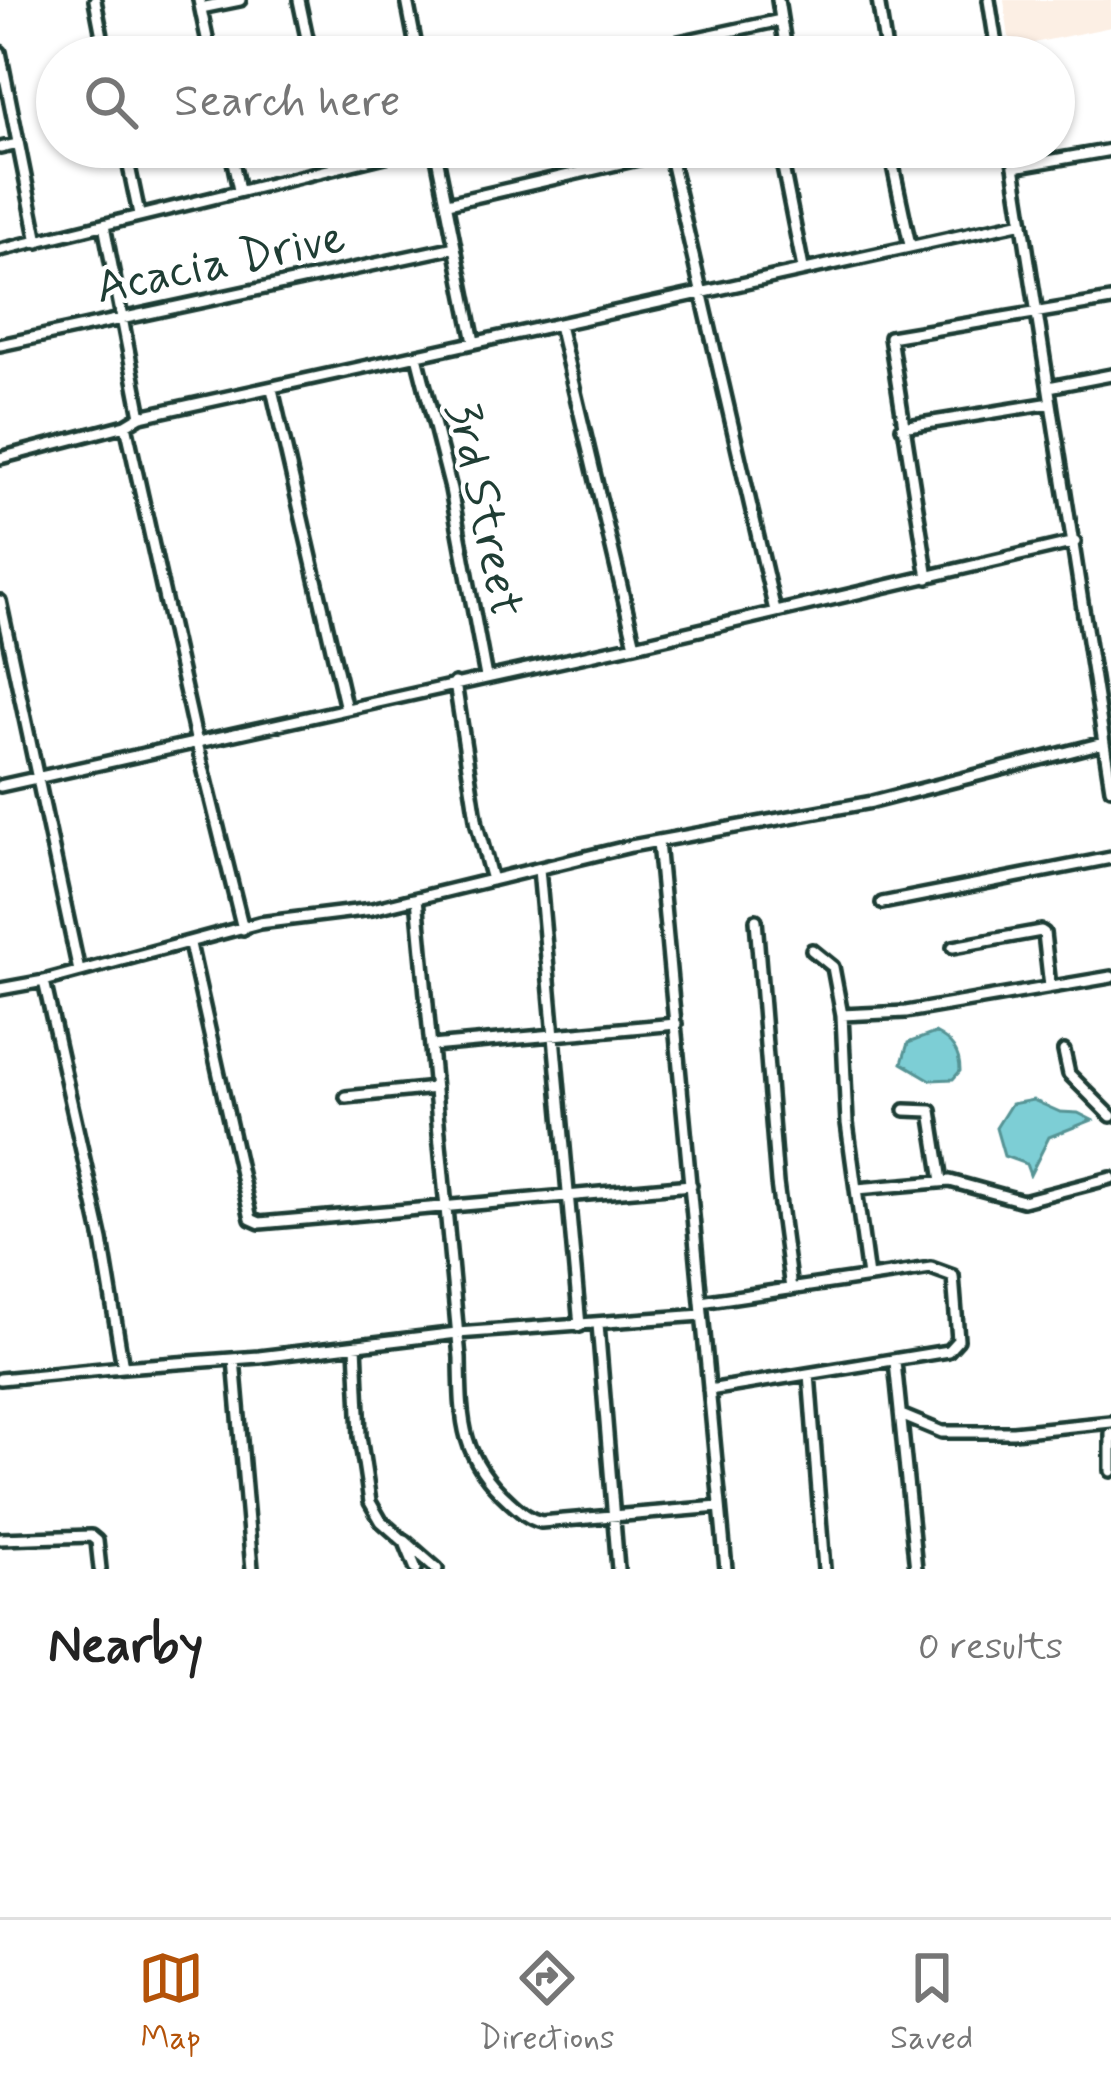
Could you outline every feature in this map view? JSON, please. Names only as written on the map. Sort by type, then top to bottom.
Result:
[{"type":"street","points":[[94,0],[102,36]]},
{"type":"street","points":[[207,36],[200,4],[241,0]]},
{"type":"street","points":[[298,0],[306,36]]},
{"type":"street","points":[[407,0],[414,36]]},
{"type":"street","points":[[778,0],[784,36]]},
{"type":"street","points":[[878,0],[884,36]]},
{"type":"street","points":[[989,0],[995,36]]},
{"type":"street","points":[[707,36],[781,20]]},
{"type":"street","points":[[0,52],[38,242]]},
{"type":"street","points":[[0,148],[18,144]]},
{"type":"street","points":[[1075,156],[1111,150]]},
{"type":"street","points":[[129,168],[139,214]]},
{"type":"street","points":[[234,168],[239,190]]},
{"type":"street","points":[[0,250],[331,168]]},
{"type":"street","points":[[440,168],[474,342]]},
{"type":"street","points":[[448,202],[598,168]]},
{"type":"street","points":[[672,168],[776,611]]},
{"type":"street","points":[[783,168],[803,268]]},
{"type":"street","points":[[894,168],[910,245]]},
{"type":"street","points":[[1014,168],[1111,788]]},
{"type":"street","points":[[0,458],[126,425],[141,416],[1023,222]]},
{"type":"street","points":[[104,225],[141,416]]},
{"type":"street","name":"Acacia Drive","points":[[1,341],[455,247]]},
{"type":"street","points":[[928,578],[890,337],[1111,300]]},
{"type":"street","points":[[559,325],[635,645]]},
{"type":"street","name":"3rd Street","points":[[417,356],[451,489],[486,677]]},
{"type":"street","points":[[1049,387],[1111,375]]},
{"type":"street","points":[[272,389],[346,710]]},
{"type":"street","points":[[902,427],[1051,403]]},
{"type":"street","points":[[126,425],[243,929]]},
{"type":"street","points":[[0,786],[1075,542]]},
{"type":"street","points":[[0,601],[79,971]]},
{"type":"street","points":[[455,683],[477,825],[492,880]]},
{"type":"street","points":[[0,989],[259,923],[327,917],[658,842],[872,802],[1103,743]]},
{"type":"street","points":[[658,842],[726,1569]]},
{"type":"street","points":[[882,903],[1111,858]]},
{"type":"street","points":[[539,869],[580,1326]]},
{"type":"street","points":[[417,898],[464,1438],[473,1461],[502,1495],[532,1520],[542,1522],[719,1507]]},
{"type":"street","points":[[756,920],[777,1183],[791,1289]]},
{"type":"street","points":[[953,946],[1044,933],[1050,987]]},
{"type":"street","points":[[190,944],[251,1219],[260,1223],[444,1209],[691,1185]]},
{"type":"street","points":[[812,950],[833,967],[842,1015],[847,1123],[868,1277]]},
{"type":"street","points":[[842,1015],[906,1012],[1111,977]]},
{"type":"street","points":[[44,981],[102,1240],[123,1367]]},
{"type":"street","points":[[431,1046],[676,1024]]},
{"type":"street","points":[[1064,1051],[1069,1075],[1111,1116]]},
{"type":"street","points":[[346,1097],[435,1088]]},
{"type":"street","points":[[905,1110],[931,1111],[942,1181]]},
{"type":"street","points":[[857,1189],[942,1181],[1023,1201],[1111,1178]]},
{"type":"street","points":[[701,1302],[931,1268],[953,1276],[958,1330],[956,1346],[895,1362],[709,1390]]},
{"type":"street","points":[[0,1379],[702,1315]]},
{"type":"street","points":[[598,1324],[619,1569]]},
{"type":"street","points":[[356,1345],[360,1436],[370,1502],[381,1521],[437,1569]]},
{"type":"street","points":[[234,1359],[252,1569]]},
{"type":"street","points":[[895,1362],[916,1569]]},
{"type":"street","points":[[809,1374],[824,1569]]},
{"type":"street","points":[[901,1415],[942,1432],[957,1433],[1111,1422]]},
{"type":"street","points":[[1111,1434],[1111,1471]]},
{"type":"street","points":[[0,1539],[91,1536],[97,1541],[100,1569]]},
{"type":"street","points":[[402,1538],[416,1569]]},
{"type":"shaded area","points":[[1004,0],[1111,0],[1111,27],[1067,36],[1009,36]]},
{"type":"water","points":[[935,1033],[956,1053],[960,1071],[953,1079],[931,1080],[902,1063],[908,1043]]},
{"type":"water","points":[[1033,1100],[1092,1120],[1049,1137],[1030,1175],[1026,1164],[1004,1156],[996,1128],[1011,1104]]}]
